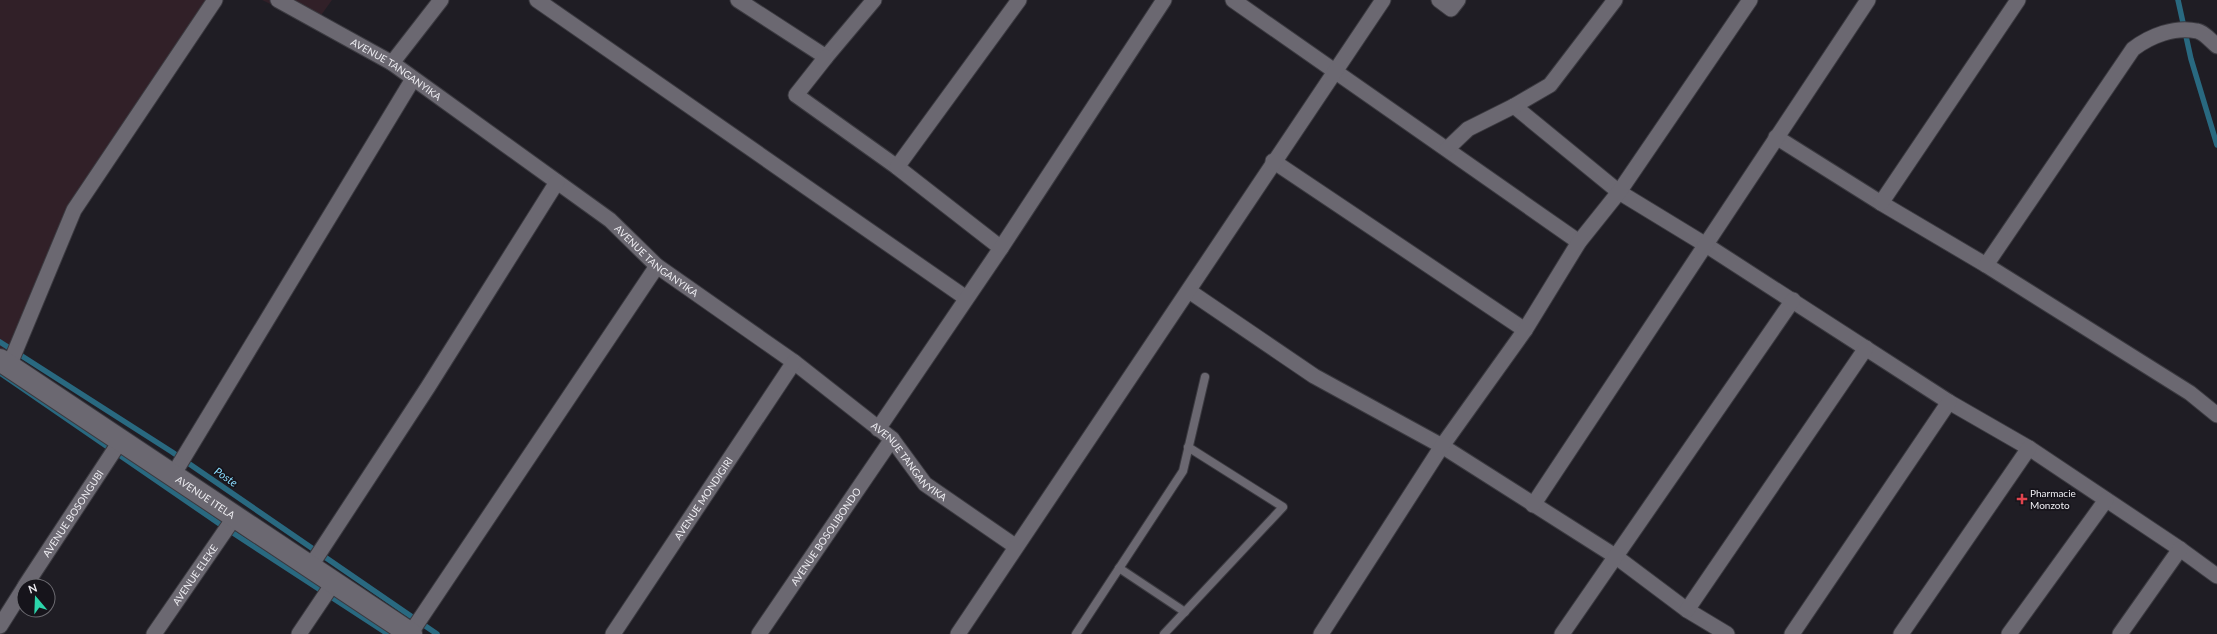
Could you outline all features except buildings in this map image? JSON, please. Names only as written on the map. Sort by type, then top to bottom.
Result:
[{"type":"street","points":[[4,363],[74,210],[215,0]]},
{"type":"street","name":"AVENUE TANGANYIKA","points":[[278,0],[392,63],[610,220],[657,266],[794,362],[892,439],[925,484],[1015,546]]},
{"type":"street","points":[[392,63],[441,0]]},
{"type":"street","points":[[537,0],[966,298]]},
{"type":"street","points":[[738,0],[826,57]]},
{"type":"street","points":[[874,0],[796,95],[897,167],[1001,248]]},
{"type":"street","points":[[897,167],[1019,0]]},
{"type":"street","points":[[878,429],[1001,248],[1164,0]]},
{"type":"street","points":[[1233,0],[1579,242]]},
{"type":"street","points":[[958,634],[1015,546],[1189,291],[1273,161],[1383,0]]},
{"type":"street","points":[[1439,0],[1451,8],[1458,0]]},
{"type":"street","points":[[1447,149],[1468,129],[1514,106],[1550,85],[1615,0]]},
{"type":"street","points":[[1321,634],[1442,446],[1525,330],[1579,242],[1620,192],[1750,0]]},
{"type":"street","points":[[1533,505],[1868,0]]},
{"type":"street","points":[[1881,203],[2018,0]]},
{"type":"street","points":[[1986,265],[2132,49],[2145,40],[2170,31],[2198,31],[2217,46]]},
{"type":"street","points":[[173,475],[413,78]]},
{"type":"street","points":[[1514,106],[1620,192],[1793,300],[1949,402],[2029,448],[2180,549],[2217,576]]},
{"type":"street","points":[[1776,137],[1881,203],[1986,265],[2190,393],[2217,416]]},
{"type":"street","points":[[1273,161],[1525,330]]},
{"type":"street","points":[[310,567],[428,387],[557,182]]},
{"type":"street","points":[[411,634],[657,266]]},
{"type":"street","points":[[1189,291],[1314,376],[1442,446],[1615,556],[1687,610],[1727,634]]},
{"type":"street","points":[[1562,634],[1793,300]]},
{"type":"street","points":[[1687,610],[1866,348]]},
{"type":"street","name":"AVENUE MONDIGIRI","points":[[613,634],[794,362]]},
{"type":"street","name":"AVENUE ITELA","points":[[4,363],[236,515],[310,567],[411,634]]},
{"type":"street","points":[[1792,634],[1949,402]]},
{"type":"street","name":"AVENUE BOSOLIBONDO","points":[[759,634],[892,439]]},
{"type":"street","name":"AVENUE BOSONGUBI","points":[[31,578],[121,440]]},
{"type":"street","points":[[1901,634],[2029,448]]},
{"type":"street","points":[[2009,634],[2106,500]]},
{"type":"street","name":"AVENUE ELEKE","points":[[154,634],[236,515]]},
{"type":"street","points":[[2120,634],[2180,549]]},
{"type":"street","points":[[299,634],[334,582]]},
{"type":"street","name":"AVENUE BOSONGUBI","points":[[0,626],[16,601]]},
{"type":"lane","points":[[1076,634],[1183,471],[1205,377]]},
{"type":"lane","points":[[1164,634],[1283,507],[1188,447]]},
{"type":"lane","points":[[1119,568],[1185,612]]},
{"type":"shaded area","points":[[0,0],[218,0],[76,213],[0,377]]},
{"type":"shaded area","points":[[262,0],[332,0],[314,25]]},
{"type":"waterway","points":[[2178,0],[2191,59],[2217,145]]},
{"type":"waterway","name":"Poste","points":[[0,342],[172,452],[437,634]]},
{"type":"waterway","points":[[0,373],[227,529],[388,634]]},
{"type":"place","name":"Pharmacie Monzoto","points":[[2022,499]]}]
